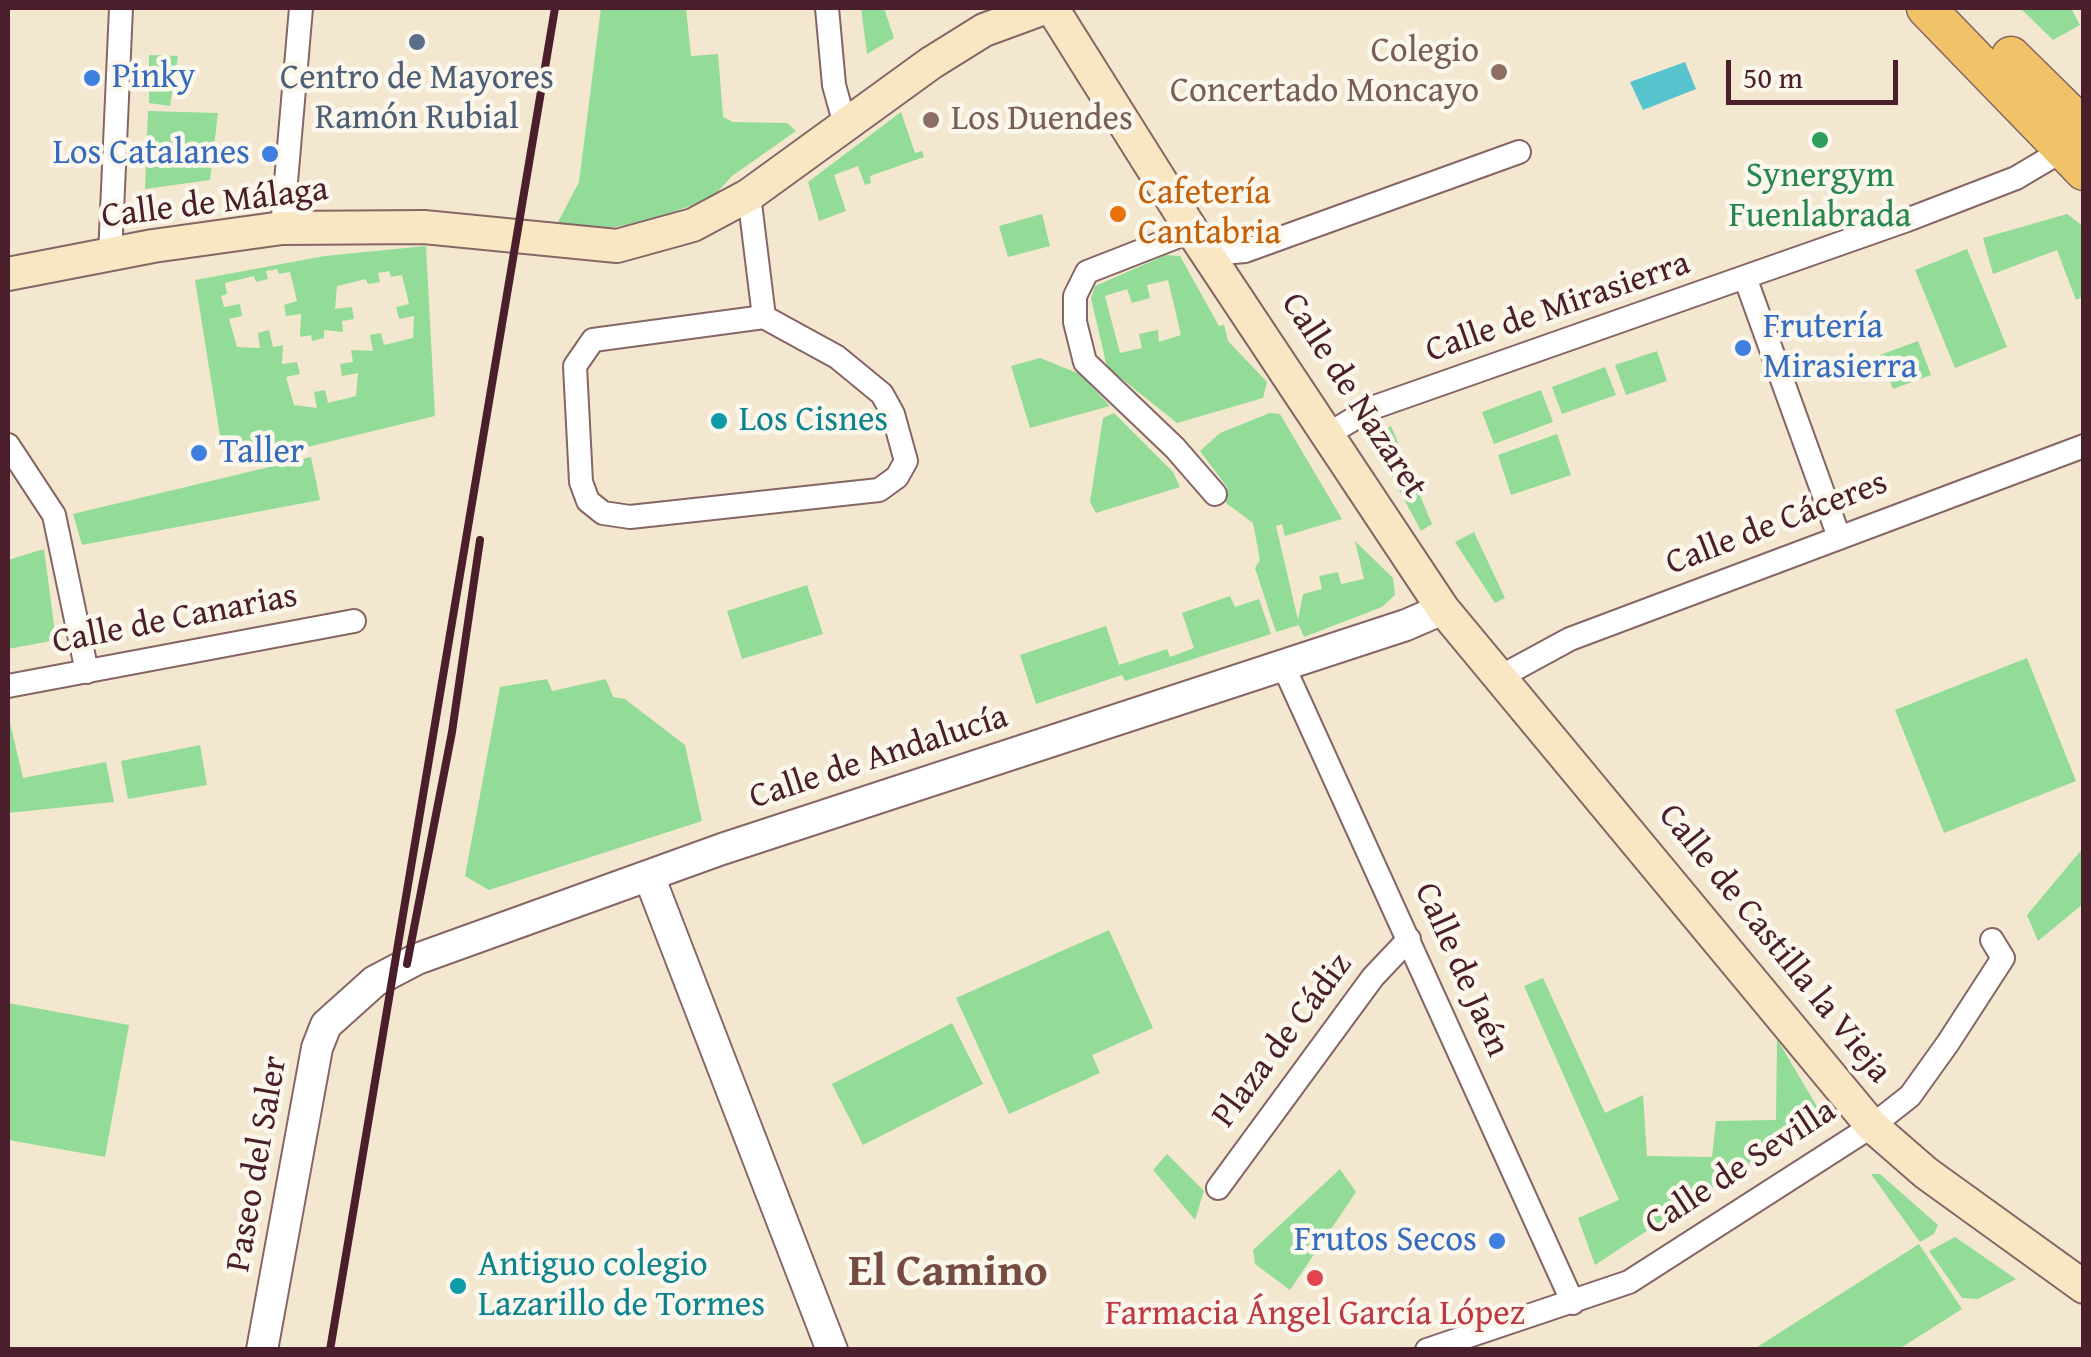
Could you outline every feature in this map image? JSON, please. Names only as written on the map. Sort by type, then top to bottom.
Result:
[{"type":"main road","name":"Calle de Málaga","points":[[8,274],[152,246],[282,228],[424,227],[617,246],[693,225],[749,195],[984,30],[1044,8]]},
{"type":"main road","name":"Calle de Nazaret","points":[[1052,8],[1443,608]]},
{"type":"main road","points":[[1926,8],[2079,146]]},
{"type":"main road","points":[[1962,8],[2079,146]]},
{"type":"main road","name":"Calle de Castilla la Vieja","points":[[1443,608],[1872,1126],[1926,1173],[2084,1287]]},
{"type":"street","points":[[110,256],[121,8]]},
{"type":"street","points":[[282,228],[301,8]]},
{"type":"street","points":[[827,8],[834,85],[845,125]]},
{"type":"street","name":"Calle de Mirasierra","points":[[1330,433],[1372,408],[1746,280],[2016,178],[2079,146]]},
{"type":"street","points":[[1215,494],[1175,448],[1085,362],[1075,322],[1075,296],[1087,272],[1201,242],[1245,252],[1519,152]]},
{"type":"street","points":[[749,195],[764,317]]},
{"type":"street","points":[[1746,280],[1839,537]]},
{"type":"street","points":[[764,317],[837,357],[882,394],[894,414],[906,461],[896,478],[879,490],[647,516],[603,513],[588,501],[581,482],[574,366],[593,340],[764,317]]},
{"type":"street","points":[[8,445],[54,515],[87,672]]},
{"type":"street","name":"Calle de Cáceres","points":[[1500,676],[1570,639],[2084,446]]},
{"type":"street","name":"Calle de Andalucía","points":[[350,1003],[375,980],[418,959],[649,876],[1406,626],[1443,608]]},
{"type":"street","name":"Calle de Canarias","points":[[8,686],[354,621]]},
{"type":"street","name":"Calle de Jaén","points":[[1284,665],[1574,1302]]},
{"type":"street","points":[[649,876],[832,1350]]},
{"type":"street","name":"Plaza de Cádiz","points":[[1218,1188],[1373,977],[1409,938]]},
{"type":"street","name":"Calle de Sevilla","points":[[1427,1350],[1629,1282],[1872,1126],[1910,1096],[2003,958],[1992,940]]},
{"type":"street","name":"Paseo del Saler","points":[[262,1350],[317,1048],[326,1025],[350,1003]]},
{"type":"green space","points":[[601,8],[686,8],[691,56],[718,54],[723,117],[733,122],[787,123],[796,131],[732,176],[713,197],[650,221],[603,229],[555,228],[579,182]]},
{"type":"green space","points":[[861,8],[884,8],[894,38],[867,54]]},
{"type":"green space","points":[[2020,8],[2071,8],[2080,25],[2053,40]]},
{"type":"green space","points":[[149,55],[178,56],[170,106],[149,103]]},
{"type":"green space","points":[[148,111],[218,113],[210,180],[145,189]]},
{"type":"green space","points":[[901,112],[915,153],[922,151],[924,157],[870,176],[871,183],[865,185],[858,166],[834,175],[846,211],[819,221],[808,182]]},
{"type":"green space","points":[[1042,214],[1050,246],[1008,257],[999,226]]},
{"type":"green space","points":[[2067,214],[2083,226],[2083,297],[2076,300],[2057,250],[1993,274],[1983,238]]},
{"type":"green space","points":[[426,246],[435,416],[225,467],[195,280],[325,256]],"holes":[[[277,269],[279,274],[290,272],[297,301],[284,305],[286,316],[301,314],[300,337],[311,335],[312,341],[324,338],[324,330],[343,332],[342,321],[354,319],[352,307],[335,309],[337,286],[366,279],[368,284],[380,282],[378,273],[389,271],[391,277],[402,275],[409,304],[396,307],[399,319],[414,316],[413,338],[384,345],[381,333],[370,335],[373,351],[351,350],[353,362],[340,364],[342,376],[358,373],[356,396],[328,403],[325,390],[314,392],[317,408],[294,405],[286,377],[300,374],[297,362],[282,364],[283,345],[273,347],[269,330],[258,333],[260,348],[237,347],[229,319],[242,316],[240,304],[224,307],[221,296],[227,294],[225,283],[254,276],[256,282],[268,279],[266,271]]]},
{"type":"green space","points":[[1967,249],[2007,347],[1955,368],[1915,270]]},
{"type":"green space","points":[[1166,255],[1180,256],[1219,326],[1224,325],[1228,341],[1267,382],[1263,398],[1177,423],[1107,367],[1091,298],[1095,286]],"holes":[[[1168,280],[1181,335],[1159,342],[1158,330],[1139,334],[1142,348],[1120,353],[1105,296],[1127,289],[1132,303],[1150,298],[1147,285]]]},
{"type":"green space","points":[[1918,341],[1931,375],[1893,389],[1880,355]]},
{"type":"green space","points":[[1657,351],[1667,381],[1626,395],[1615,365]]},
{"type":"green space","points":[[1040,358],[1080,374],[1110,406],[1030,428],[1011,366]]},
{"type":"green space","points":[[1605,367],[1616,395],[1562,414],[1552,387]]},
{"type":"green space","points":[[1541,390],[1553,422],[1494,444],[1482,412]]},
{"type":"green space","points":[[1114,413],[1173,472],[1180,487],[1096,513],[1090,502],[1103,418]]},
{"type":"green space","points":[[1270,413],[1280,414],[1342,519],[1285,536],[1282,524],[1276,526],[1298,620],[1303,594],[1322,589],[1319,576],[1338,572],[1341,584],[1364,579],[1355,541],[1393,578],[1395,595],[1382,607],[1304,637],[1299,625],[1276,632],[1255,568],[1260,560],[1253,523],[1226,503],[1227,487],[1200,451],[1220,433]]},
{"type":"green space","points":[[1391,426],[1432,524],[1421,531],[1371,437]]},
{"type":"green space","points":[[1557,434],[1571,475],[1511,495],[1498,455]]},
{"type":"green space","points":[[311,457],[320,500],[82,545],[73,514]]},
{"type":"green space","points":[[1474,532],[1505,598],[1495,603],[1455,542]]},
{"type":"green space","points":[[44,549],[56,640],[8,649],[8,560]]},
{"type":"green space","points":[[807,585],[823,634],[742,659],[727,611]]},
{"type":"green space","points":[[1230,596],[1235,607],[1259,599],[1271,634],[1125,681],[1122,675],[1036,704],[1020,655],[1106,626],[1119,665],[1167,649],[1170,657],[1194,648],[1182,613]]},
{"type":"green space","points":[[2027,658],[2076,781],[1944,833],[1895,710]]},
{"type":"green space","points":[[547,679],[552,691],[606,679],[613,697],[625,699],[685,745],[702,821],[489,890],[465,876],[500,687]]},
{"type":"green space","points":[[10,722],[23,778],[106,762],[114,802],[8,813]]},
{"type":"green space","points":[[200,745],[207,785],[128,799],[121,761]]},
{"type":"green space","points":[[2083,848],[2083,904],[2038,941],[2027,915]]},
{"type":"green space","points":[[1109,930],[1153,1028],[1092,1055],[1100,1073],[1009,1114],[956,998]]},
{"type":"green space","points":[[1543,978],[1605,1113],[1643,1095],[1647,1156],[1712,1157],[1716,1121],[1776,1120],[1777,1039],[1822,1115],[1595,1265],[1578,1218],[1619,1200],[1524,986]]},
{"type":"green space","points":[[8,1003],[129,1025],[105,1157],[8,1140]]},
{"type":"green space","points":[[952,1023],[983,1084],[863,1145],[832,1084]]},
{"type":"green space","points":[[1167,1154],[1204,1191],[1195,1220],[1153,1170]]},
{"type":"green space","points":[[1340,1169],[1356,1192],[1290,1290],[1255,1264],[1253,1250]]},
{"type":"green space","points":[[1871,1174],[1880,1174],[1938,1225],[1934,1234],[1920,1242]]},
{"type":"green space","points":[[1955,1237],[2016,1279],[1978,1299],[1962,1298],[1929,1251]]},
{"type":"green space","points":[[1919,1244],[1962,1309],[1899,1349],[1754,1349]]},
{"type":"water","points":[[1685,62],[1696,89],[1643,110],[1630,82]]},
{"type":"railway","points":[[330,1350],[555,8]]},
{"type":"railway","points":[[407,964],[452,732],[480,540]]},
{"type":"place","name":"Centro de Mayores Ramón Rubial","points":[[417,42]]},
{"type":"place","name":"Colegio Concertado Moncayo","points":[[1499,72]]},
{"type":"place","name":"Pinky","points":[[92,78]]},
{"type":"place","name":"Los Duendes","points":[[931,120]]},
{"type":"place","name":"Synergym Fuenlabrada","points":[[1820,140]]},
{"type":"place","name":"Los Catalanes","points":[[270,154]]},
{"type":"place","name":"Cafetería Cantabria","points":[[1118,214]]},
{"type":"place","name":"Frutería Mirasierra","points":[[1743,348]]},
{"type":"place","name":"Los Cisnes","points":[[719,421]]},
{"type":"place","name":"Taller","points":[[199,453]]},
{"type":"place","name":"Frutos Secos","points":[[1497,1241]]},
{"type":"place","name":"Farmacia Ángel García López","points":[[1315,1278]]},
{"type":"place","name":"Antiguo colegio Lazarillo de Tormes","points":[[458,1286]]},
{"type":"district","name":"El Camino","points":[[948,1274]]}]
